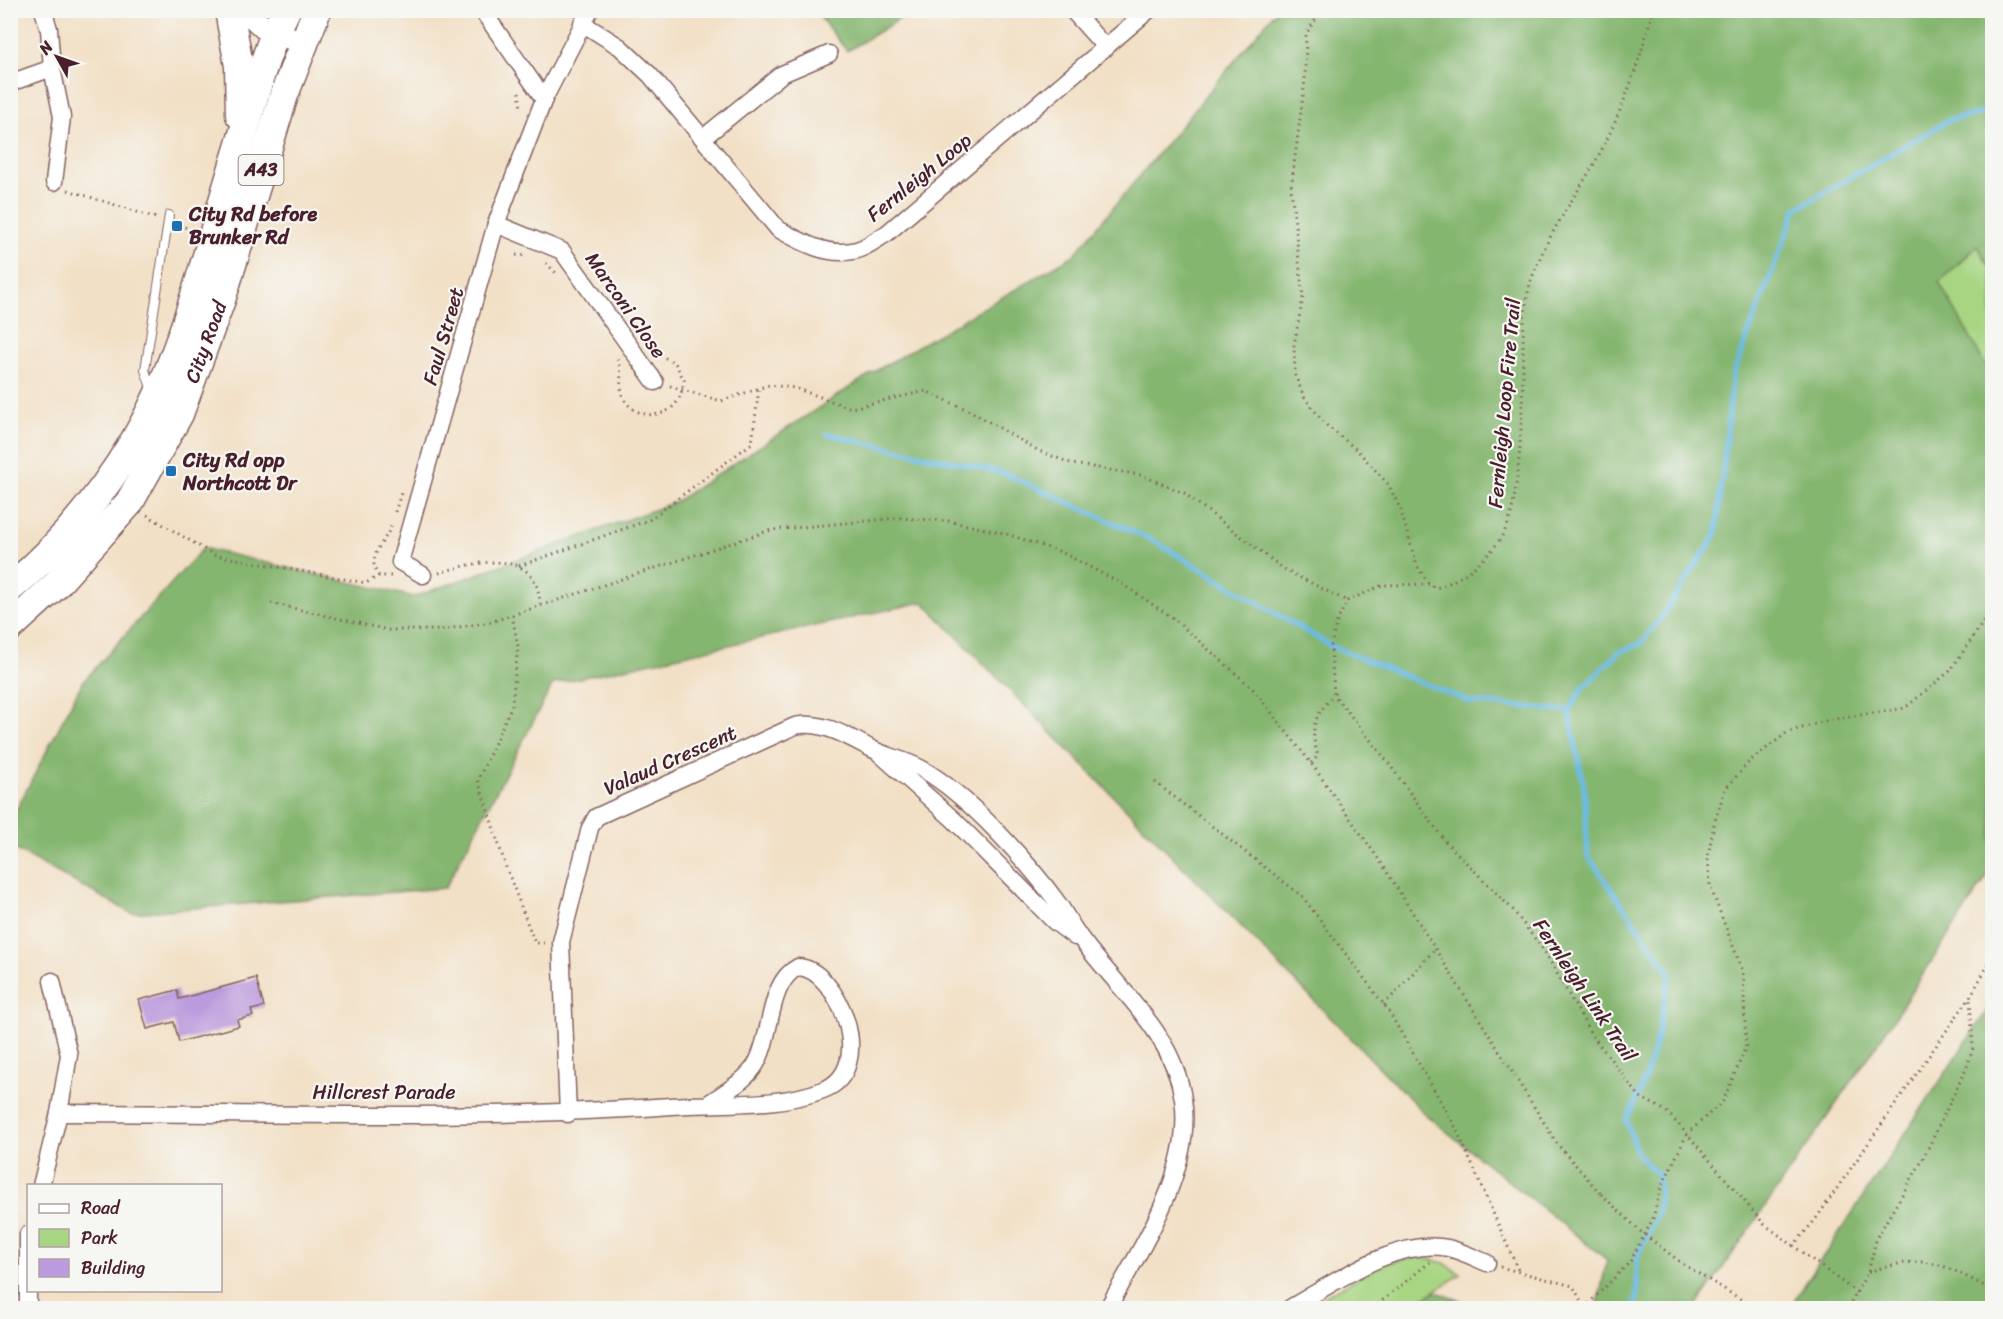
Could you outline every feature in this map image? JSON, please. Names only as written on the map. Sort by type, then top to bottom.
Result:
[{"type":"highway","points":[[229,10],[239,66],[241,96],[235,159]]},
{"type":"highway","name":"City Road","points":[[10,588],[38,565],[92,502],[134,442],[155,400],[180,339],[280,18]]},
{"type":"highway","name":"City Road","points":[[10,627],[55,586],[129,503],[179,414],[222,297],[284,95],[309,28]]},
{"type":"main road","points":[[245,10],[264,28],[280,18],[309,28]]},
{"type":"street","points":[[43,10],[49,29],[52,68],[62,117],[54,182]]},
{"type":"street","points":[[482,10],[544,99]]},
{"type":"street","points":[[1072,10],[1106,48]]},
{"type":"street","name":"Fernleigh Loop","points":[[586,17],[650,75],[778,228],[805,245],[830,251],[856,250],[886,234],[1149,10]]},
{"type":"street","name":"Faul Street","points":[[423,575],[400,562],[496,224],[544,99],[586,17]]},
{"type":"street","points":[[703,138],[782,74],[829,54]]},
{"type":"street","points":[[10,83],[52,68]]},
{"type":"street","name":"Marconi Close","points":[[496,224],[562,251],[655,382]]},
{"type":"street","name":"Valaud Crescent","points":[[568,1113],[561,942],[590,828],[596,818],[803,724],[811,724],[847,736],[875,750],[954,820],[1055,922],[1083,943],[1152,1024],[1166,1046],[1183,1097],[1186,1125],[1181,1157],[1151,1229],[1108,1308]]},
{"type":"street","name":"Hillcrest Parade","points":[[59,1113],[568,1113],[709,1103],[751,1103],[796,1097],[823,1090],[837,1083],[850,1060],[849,1031],[829,989],[814,972],[798,968],[786,977],[778,989],[767,1037],[754,1066],[746,1076],[709,1103]]},
{"type":"street","points":[[41,1184],[59,1113],[69,1054],[52,981]]},
{"type":"street","points":[[1290,1308],[1391,1253],[1431,1246],[1449,1248],[1487,1263]]},
{"type":"street","points":[[28,1292],[28,1308]]},
{"type":"lane","points":[[155,400],[145,370],[169,218]]},
{"type":"path","points":[[1322,10],[1306,34],[1305,80],[1291,189],[1303,297],[1294,345],[1295,375],[1304,397],[1325,424],[1357,450],[1388,484],[1400,508],[1417,566],[1429,584]]},
{"type":"path","name":"Fernleigh Loop Fire Trail","points":[[1429,584],[1436,588],[1450,584],[1491,553],[1511,516],[1522,392],[1524,308],[1527,297],[1550,235],[1604,144],[1641,59],[1653,10]]},
{"type":"path","points":[[54,182],[69,191],[169,218],[197,232]]},
{"type":"path","points":[[516,255],[535,258]]},
{"type":"path","points":[[544,262],[562,281]]},
{"type":"path","points":[[616,357],[621,366],[623,396],[636,411],[646,415],[666,412],[678,401],[682,390]]},
{"type":"path","points":[[655,382],[721,401],[769,385],[795,388],[850,408],[926,390],[972,412],[1039,451],[1073,464],[1141,475],[1184,493],[1285,570],[1347,601]]},
{"type":"path","points":[[519,566],[649,520],[752,443],[759,388]]},
{"type":"path","points":[[129,503],[214,555],[366,583],[379,576]]},
{"type":"path","points":[[271,603],[388,630],[440,630],[491,622],[771,530],[898,518],[948,521],[1000,532],[1060,552],[1122,584],[1173,618],[1252,687],[1311,764],[1382,864],[1558,1146],[1601,1194],[1641,1232],[1683,1264],[1755,1308]]},
{"type":"path","points":[[423,575],[465,565],[507,562],[519,566],[534,580],[539,593],[540,607]]},
{"type":"path","points":[[1311,764],[1317,756],[1312,737],[1318,711],[1334,695],[1331,645],[1336,624],[1347,601],[1383,585],[1429,584]]},
{"type":"path","points":[[1487,1263],[1573,1286],[1584,1308],[1630,1262],[1653,1219],[1660,1190],[1687,1134],[1723,1101],[1746,1047],[1743,972],[1710,886],[1708,856],[1714,824],[1725,789],[1750,761],[1788,732],[1829,720],[1905,708],[1950,671],[1992,609]]},
{"type":"path","points":[[512,615],[518,646],[512,705],[478,780],[506,867],[535,943],[561,942]]},
{"type":"path","name":"Fernleigh Link Trail","points":[[1334,695],[1384,757],[1445,841],[1513,910],[1545,951],[1591,1034],[1640,1097],[1666,1111],[1764,1224],[1857,1293]]},
{"type":"path","points":[[1155,782],[1302,896],[1384,1005],[1456,1128],[1519,1272]]},
{"type":"path","points":[[1384,1005],[1435,949]]},
{"type":"path","points":[[1793,1246],[1815,1220],[1970,997],[1992,958]]},
{"type":"path","points":[[1848,1308],[1868,1272],[1877,1237],[1922,1161],[1967,1066],[1973,1048],[1970,997]]},
{"type":"path","points":[[1373,1308],[1449,1248]]},
{"type":"path","points":[[1868,1272],[1917,1259],[1935,1263],[1992,1290]]},
{"type":"green space","points":[[815,11],[913,11],[847,51]]},
{"type":"green space","points":[[1276,11],[1992,11],[1992,270],[1977,246],[1939,282],[1992,377],[1992,869],[1872,1052],[1695,1308],[1597,1308],[1607,1260],[1426,1115],[923,602],[553,684],[445,888],[131,913],[11,847],[11,820],[82,683],[203,548],[414,597],[675,502],[872,373],[1074,255]]},
{"type":"green space","points":[[1978,246],[1992,270],[1992,377],[1939,282]]},
{"type":"green space","points":[[1992,1003],[1992,1308],[1789,1308]]},
{"type":"green space","points":[[1420,1257],[1444,1263],[1461,1274],[1409,1308],[1304,1308],[1384,1263]]},
{"type":"green space","points":[[1435,1291],[1478,1308],[1409,1308]]},
{"type":"building","points":[[256,978],[264,1007],[251,1010],[253,1016],[237,1020],[239,1026],[179,1042],[174,1022],[147,1029],[139,1000],[177,990],[179,999]]},
{"type":"waterway","points":[[1631,1308],[1637,1300],[1637,1257],[1658,1213],[1660,1190],[1657,1174],[1638,1155],[1626,1120],[1649,1067],[1670,973],[1588,856],[1584,787],[1569,711],[1581,690],[1619,652],[1640,644],[1661,618],[1716,535],[1733,375],[1796,209],[1949,120],[1992,111]]},
{"type":"waterway","points":[[827,434],[1003,473],[1152,540],[1331,646],[1470,702],[1569,711]]},
{"type":"place","name":"City Rd before Brunker Rd","points":[[177,226]]},
{"type":"place","name":"City Rd opp Northcott Dr","points":[[171,471]]}]
